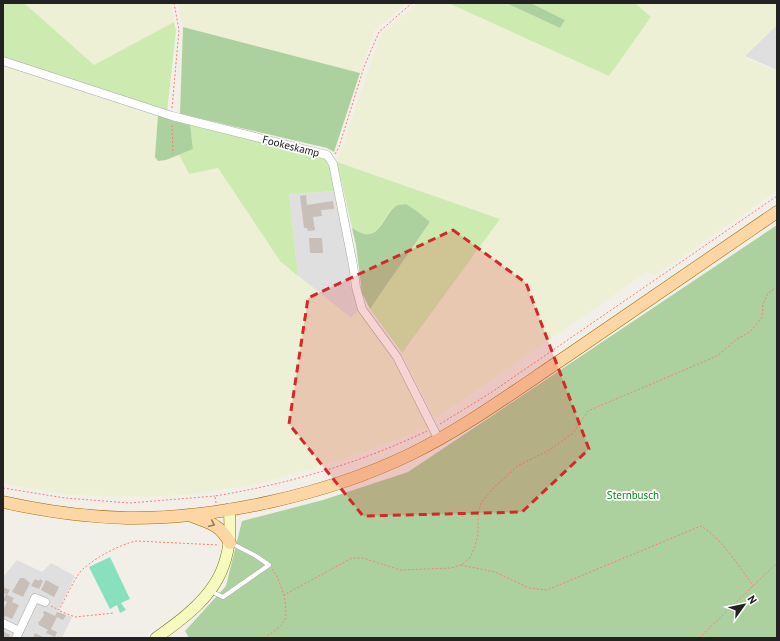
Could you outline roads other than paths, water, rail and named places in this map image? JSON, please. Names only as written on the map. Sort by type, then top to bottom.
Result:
[{"type":"main road","points":[[3,502],[33,509],[77,515],[126,518],[165,517],[266,503],[323,488],[374,470],[410,455],[468,423],[777,212]]},
{"type":"main road","points":[[226,543],[231,532],[229,509]]},
{"type":"main road","points":[[156,638],[196,607],[210,591],[221,574],[226,562],[225,534],[217,526],[188,514]]},
{"type":"street","name":"Fookeskamp","points":[[3,61],[172,116],[327,155],[333,164],[356,287],[362,308],[397,357],[439,440]]},
{"type":"street","points":[[3,623],[18,635],[35,598],[45,602]]},
{"type":"lane","points":[[210,591],[223,597],[269,565],[256,556],[226,543]]},
{"type":"park label","name":"Sternbusch","points":[[633,495]]}]
